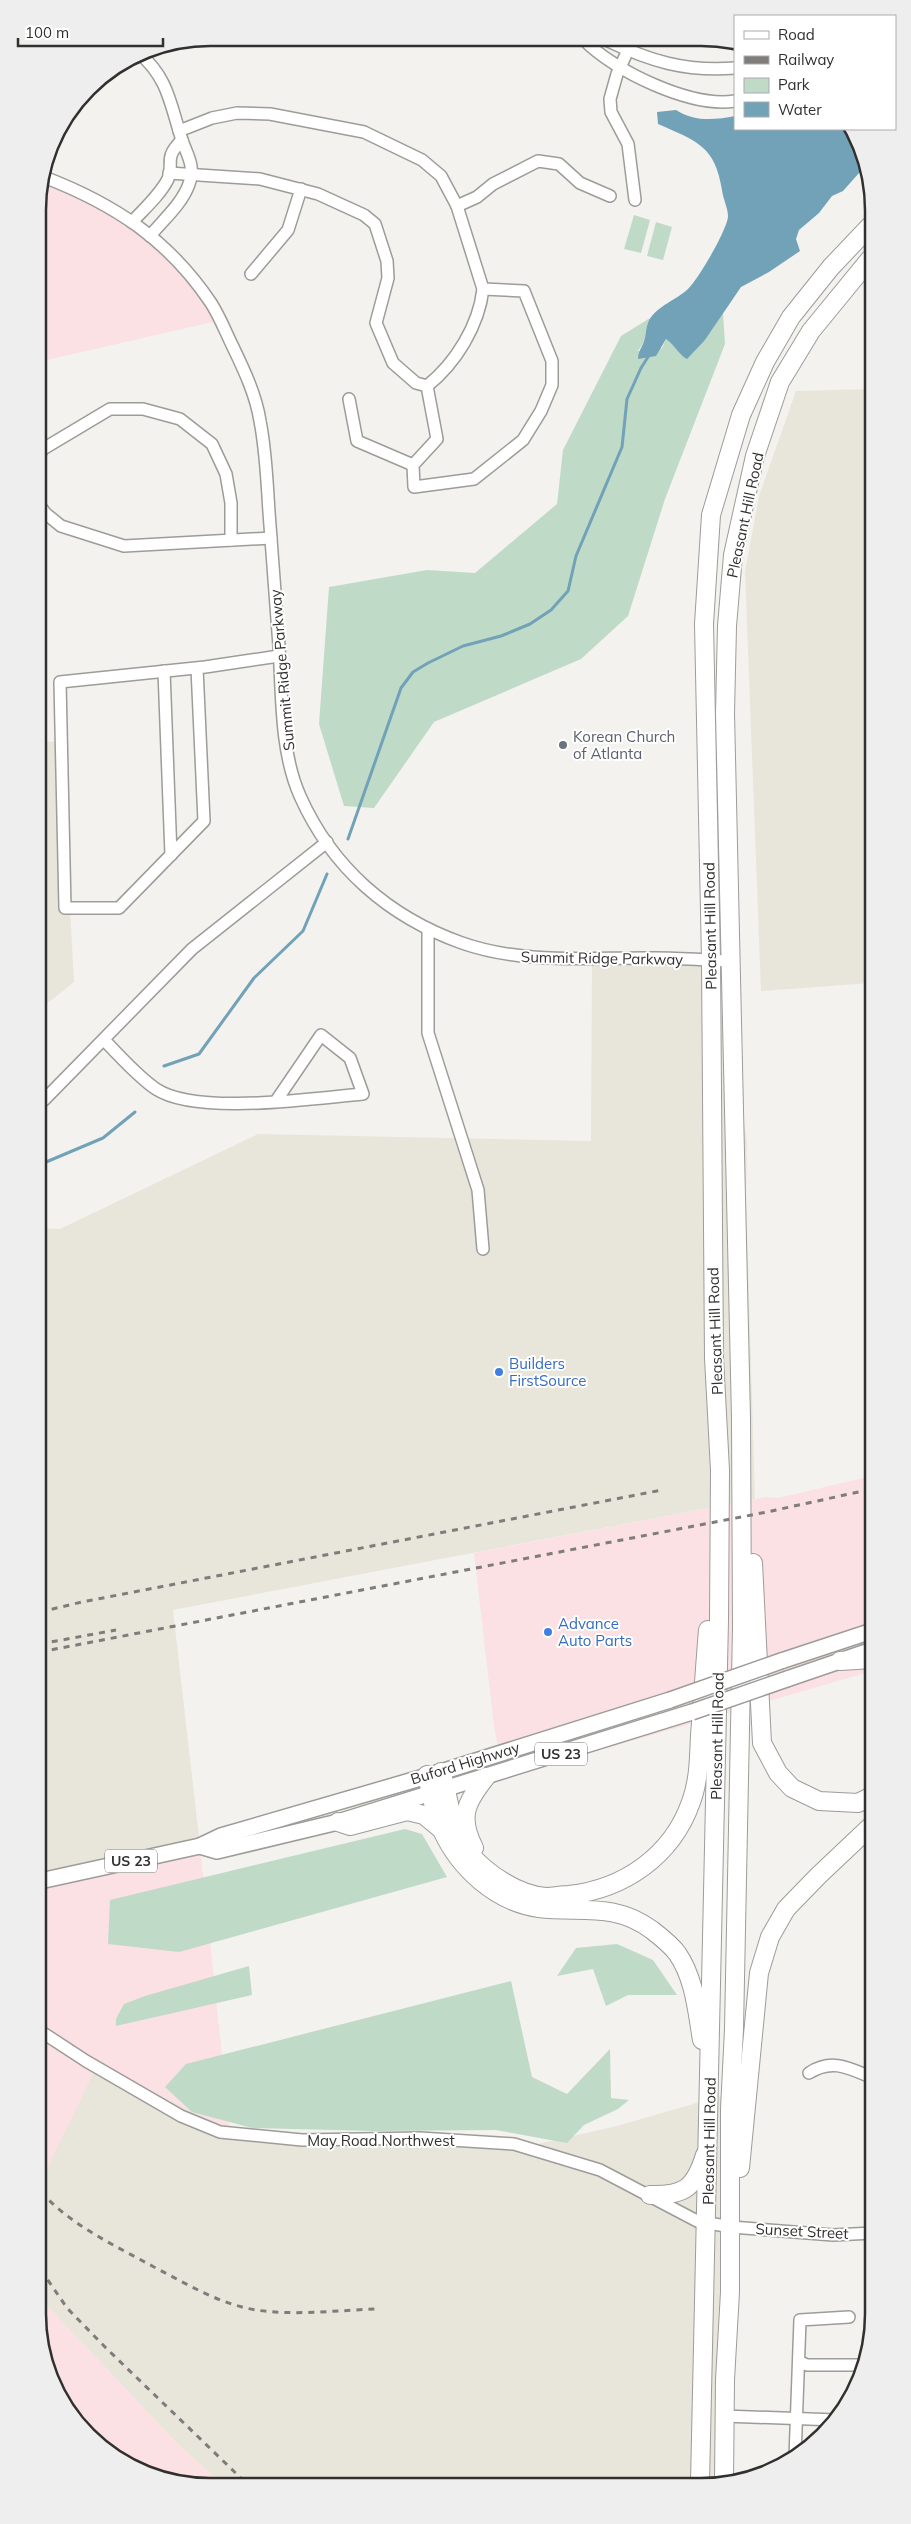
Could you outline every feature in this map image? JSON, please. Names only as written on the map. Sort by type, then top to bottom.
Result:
[{"type":"highway","name":"Pleasant Hill Road","points":[[700,2478],[709,2144],[720,1470],[714,1358],[711,960],[704,624],[711,514],[741,415],[765,362],[791,317],[831,267],[865,231]]},
{"type":"highway","name":"Pleasant Hill Road","points":[[724,2476],[724,2416],[730,2292],[730,2110],[742,1628],[741,1418],[729,961],[725,713],[727,626],[733,555],[755,456],[780,382],[811,330],[865,265]]},
{"type":"highway","points":[[741,1418],[749,1484],[762,1743],[778,1773],[792,1788],[819,1801],[858,1803],[864,1800]]},
{"type":"highway","points":[[434,1773],[439,1792],[455,1832],[469,1853],[494,1876],[517,1889],[546,1897],[588,1892],[623,1880],[644,1867],[676,1833],[691,1802],[698,1770],[720,1470]]},
{"type":"highway","points":[[840,1661],[864,1659]]},
{"type":"highway","points":[[486,1777],[468,1803],[465,1816],[468,1835],[476,1851],[498,1872],[518,1882],[543,1890],[588,1892]]},
{"type":"highway","points":[[439,1792],[441,1829]]},
{"type":"highway","points":[[338,1822],[350,1826],[407,1810],[424,1815],[441,1829],[464,1865],[485,1884],[509,1899],[538,1908],[599,1909],[623,1914],[641,1922],[660,1936],[677,1953],[690,1978],[695,1996],[709,2084]]},
{"type":"highway","points":[[731,2227],[737,2209],[759,1973],[770,1937],[782,1916],[818,1876],[864,1832]]},
{"type":"highway","points":[[818,1876],[864,1845]]},
{"type":"highway","points":[[650,2196],[668,2196],[683,2192],[692,2182],[702,2164],[709,2144]]},
{"type":"main road","name":"Buford Highway","points":[[46,1880],[200,1846],[220,1836],[434,1773],[670,1700],[864,1634]]},
{"type":"main road","name":"Buford Highway","points":[[200,1846],[217,1851],[338,1822],[676,1718],[864,1653]]},
{"type":"street","points":[[590,46],[620,67],[690,98],[711,101],[734,101]]},
{"type":"street","points":[[620,46],[676,67],[712,70],[734,68]]},
{"type":"street","points":[[628,50],[620,67],[610,99],[610,112],[628,144],[635,200]]},
{"type":"street","points":[[146,60],[158,72],[168,91],[180,136],[192,164],[188,186],[178,204],[150,236]]},
{"type":"street","points":[[132,222],[159,192],[169,177],[169,159],[180,136],[212,118],[237,113],[270,114],[364,132],[422,160],[441,176],[457,206],[483,288],[482,303],[464,342],[438,377],[427,386]]},
{"type":"street","points":[[457,206],[477,196],[493,184],[538,161],[559,164],[580,183],[610,196]]},
{"type":"street","points":[[169,173],[260,179],[301,189],[364,215],[375,224],[386,261],[388,278],[376,323],[392,363],[416,383],[427,386]]},
{"type":"street","name":"Summit Ridge Parkway","points":[[50,179],[98,200],[132,222],[186,270],[212,305],[247,376],[260,419],[288,754],[299,794],[327,842],[354,878],[382,902],[428,929],[464,944],[508,955],[559,960],[657,958],[729,961]]},
{"type":"street","points":[[251,274],[288,230],[301,189]]},
{"type":"street","points":[[427,386],[437,439],[412,465],[414,487],[474,479],[524,440],[541,411],[552,385],[552,361],[524,291],[483,288]]},
{"type":"street","points":[[349,399],[357,441],[412,465]]},
{"type":"street","points":[[47,448],[110,409],[143,409],[180,419],[212,444],[226,474],[231,503],[231,540]]},
{"type":"street","points":[[47,515],[61,526],[124,546],[271,538]]},
{"type":"street","points":[[197,668],[204,821],[119,908],[65,908],[60,682],[197,668],[279,656]]},
{"type":"street","points":[[164,671],[171,855]]},
{"type":"street","points":[[47,1097],[192,949],[327,842]]},
{"type":"street","points":[[428,929],[428,1033],[478,1190],[483,1249]]},
{"type":"street","points":[[104,1040],[156,1089],[171,1096],[226,1105],[315,1098],[363,1094],[350,1058],[321,1035],[276,1101]]},
{"type":"street","name":"May Road Northwest","points":[[46,2035],[86,2061],[180,2116],[220,2132],[302,2140],[420,2138],[514,2144],[600,2170],[697,2221],[731,2227]]},
{"type":"street","points":[[809,2073],[821,2065],[834,2064],[864,2075]]},
{"type":"street","name":"Sunset Street","points":[[731,2227],[832,2235],[864,2233]]},
{"type":"street","points":[[796,2447],[800,2320],[849,2317]]},
{"type":"street","points":[[800,2362],[807,2365],[857,2365]]},
{"type":"street","points":[[724,2416],[826,2419]]},
{"type":"shaded area","points":[[49,185],[96,205],[129,225],[158,248],[183,271],[217,321],[47,360],[47,199]]},
{"type":"shaded area","points":[[865,389],[865,983],[761,991],[745,572],[759,496],[796,391]]},
{"type":"shaded area","points":[[47,741],[61,742],[74,982],[47,1004]]},
{"type":"shaded area","points":[[723,964],[747,1144],[746,1195],[755,1499],[173,1610],[200,1846],[46,1880],[47,1228],[60,1229],[258,1134],[591,1141],[592,965]]},
{"type":"shaded area","points":[[864,1478],[864,1673],[504,1778],[494,1726],[474,1553],[766,1497],[778,1498]]},
{"type":"shaded area","points":[[200,1846],[230,2131],[61,2142],[46,2171],[46,1880]]},
{"type":"shaded area","points":[[98,2064],[230,2131],[414,2137],[533,2145],[617,2126],[738,2091],[716,2477],[215,2478],[178,2444],[46,2304],[46,2171]]},
{"type":"shaded area","points":[[46,2304],[178,2444],[215,2478],[178,2475],[157,2469],[119,2450],[94,2430],[68,2396],[55,2367],[49,2346]]},
{"type":"green space","points":[[634,215],[650,220],[641,253],[624,249]]},
{"type":"green space","points":[[656,222],[672,227],[663,260],[647,256]]},
{"type":"green space","points":[[723,313],[725,344],[665,499],[628,616],[581,659],[434,722],[374,808],[344,806],[319,724],[329,587],[427,570],[475,573],[557,504],[563,450],[621,336],[650,318],[645,340],[638,351],[662,348],[666,339],[677,347],[682,356],[705,340]]},
{"type":"green space","points":[[405,1829],[422,1834],[447,1877],[179,1952],[108,1944],[110,1900]]},
{"type":"green space","points":[[617,1944],[653,1960],[677,1995],[628,1995],[606,2006],[593,1969],[557,1976],[576,1948]]},
{"type":"green space","points":[[249,1966],[252,1995],[116,2026],[116,2019],[124,2004],[145,1996]]},
{"type":"green space","points":[[511,1981],[532,2077],[567,2094],[610,2049],[611,2098],[629,2100],[618,2109],[584,2125],[567,2143],[496,2130],[372,2131],[252,2128],[192,2112],[165,2087],[186,2064]]},
{"type":"water","points":[[676,110],[690,117],[705,119],[734,116],[734,130],[844,130],[860,172],[843,191],[832,196],[819,213],[799,230],[796,239],[800,251],[769,272],[741,287],[705,340],[687,359],[666,339],[656,356],[638,359],[651,317],[692,284],[718,243],[728,216],[719,175],[709,154],[694,141],[658,124],[657,112]]},
{"type":"waterway","points":[[348,839],[401,688],[413,672],[463,646],[501,636],[530,624],[551,610],[568,591],[576,556],[622,447],[627,399],[648,357]]},
{"type":"waterway","points":[[164,1066],[199,1054],[254,978],[303,931],[327,874]]},
{"type":"waterway","points":[[47,1162],[103,1138],[135,1112]]},
{"type":"railway","points":[[46,1610],[662,1490]]},
{"type":"railway","points":[[46,1651],[767,1512],[864,1491]]},
{"type":"railway","points":[[46,1643],[116,1630]]},
{"type":"railway","points":[[46,2197],[66,2215],[94,2234],[191,2286],[229,2303],[256,2310],[286,2313],[378,2309]]},
{"type":"railway","points":[[46,2277],[67,2308],[241,2478]]},
{"type":"place","name":"Korean Church of Atlanta","points":[[563,745]]},
{"type":"place","name":"Builders FirstSource","points":[[499,1372]]},
{"type":"place","name":"Advance Auto Parts","points":[[548,1632]]}]
